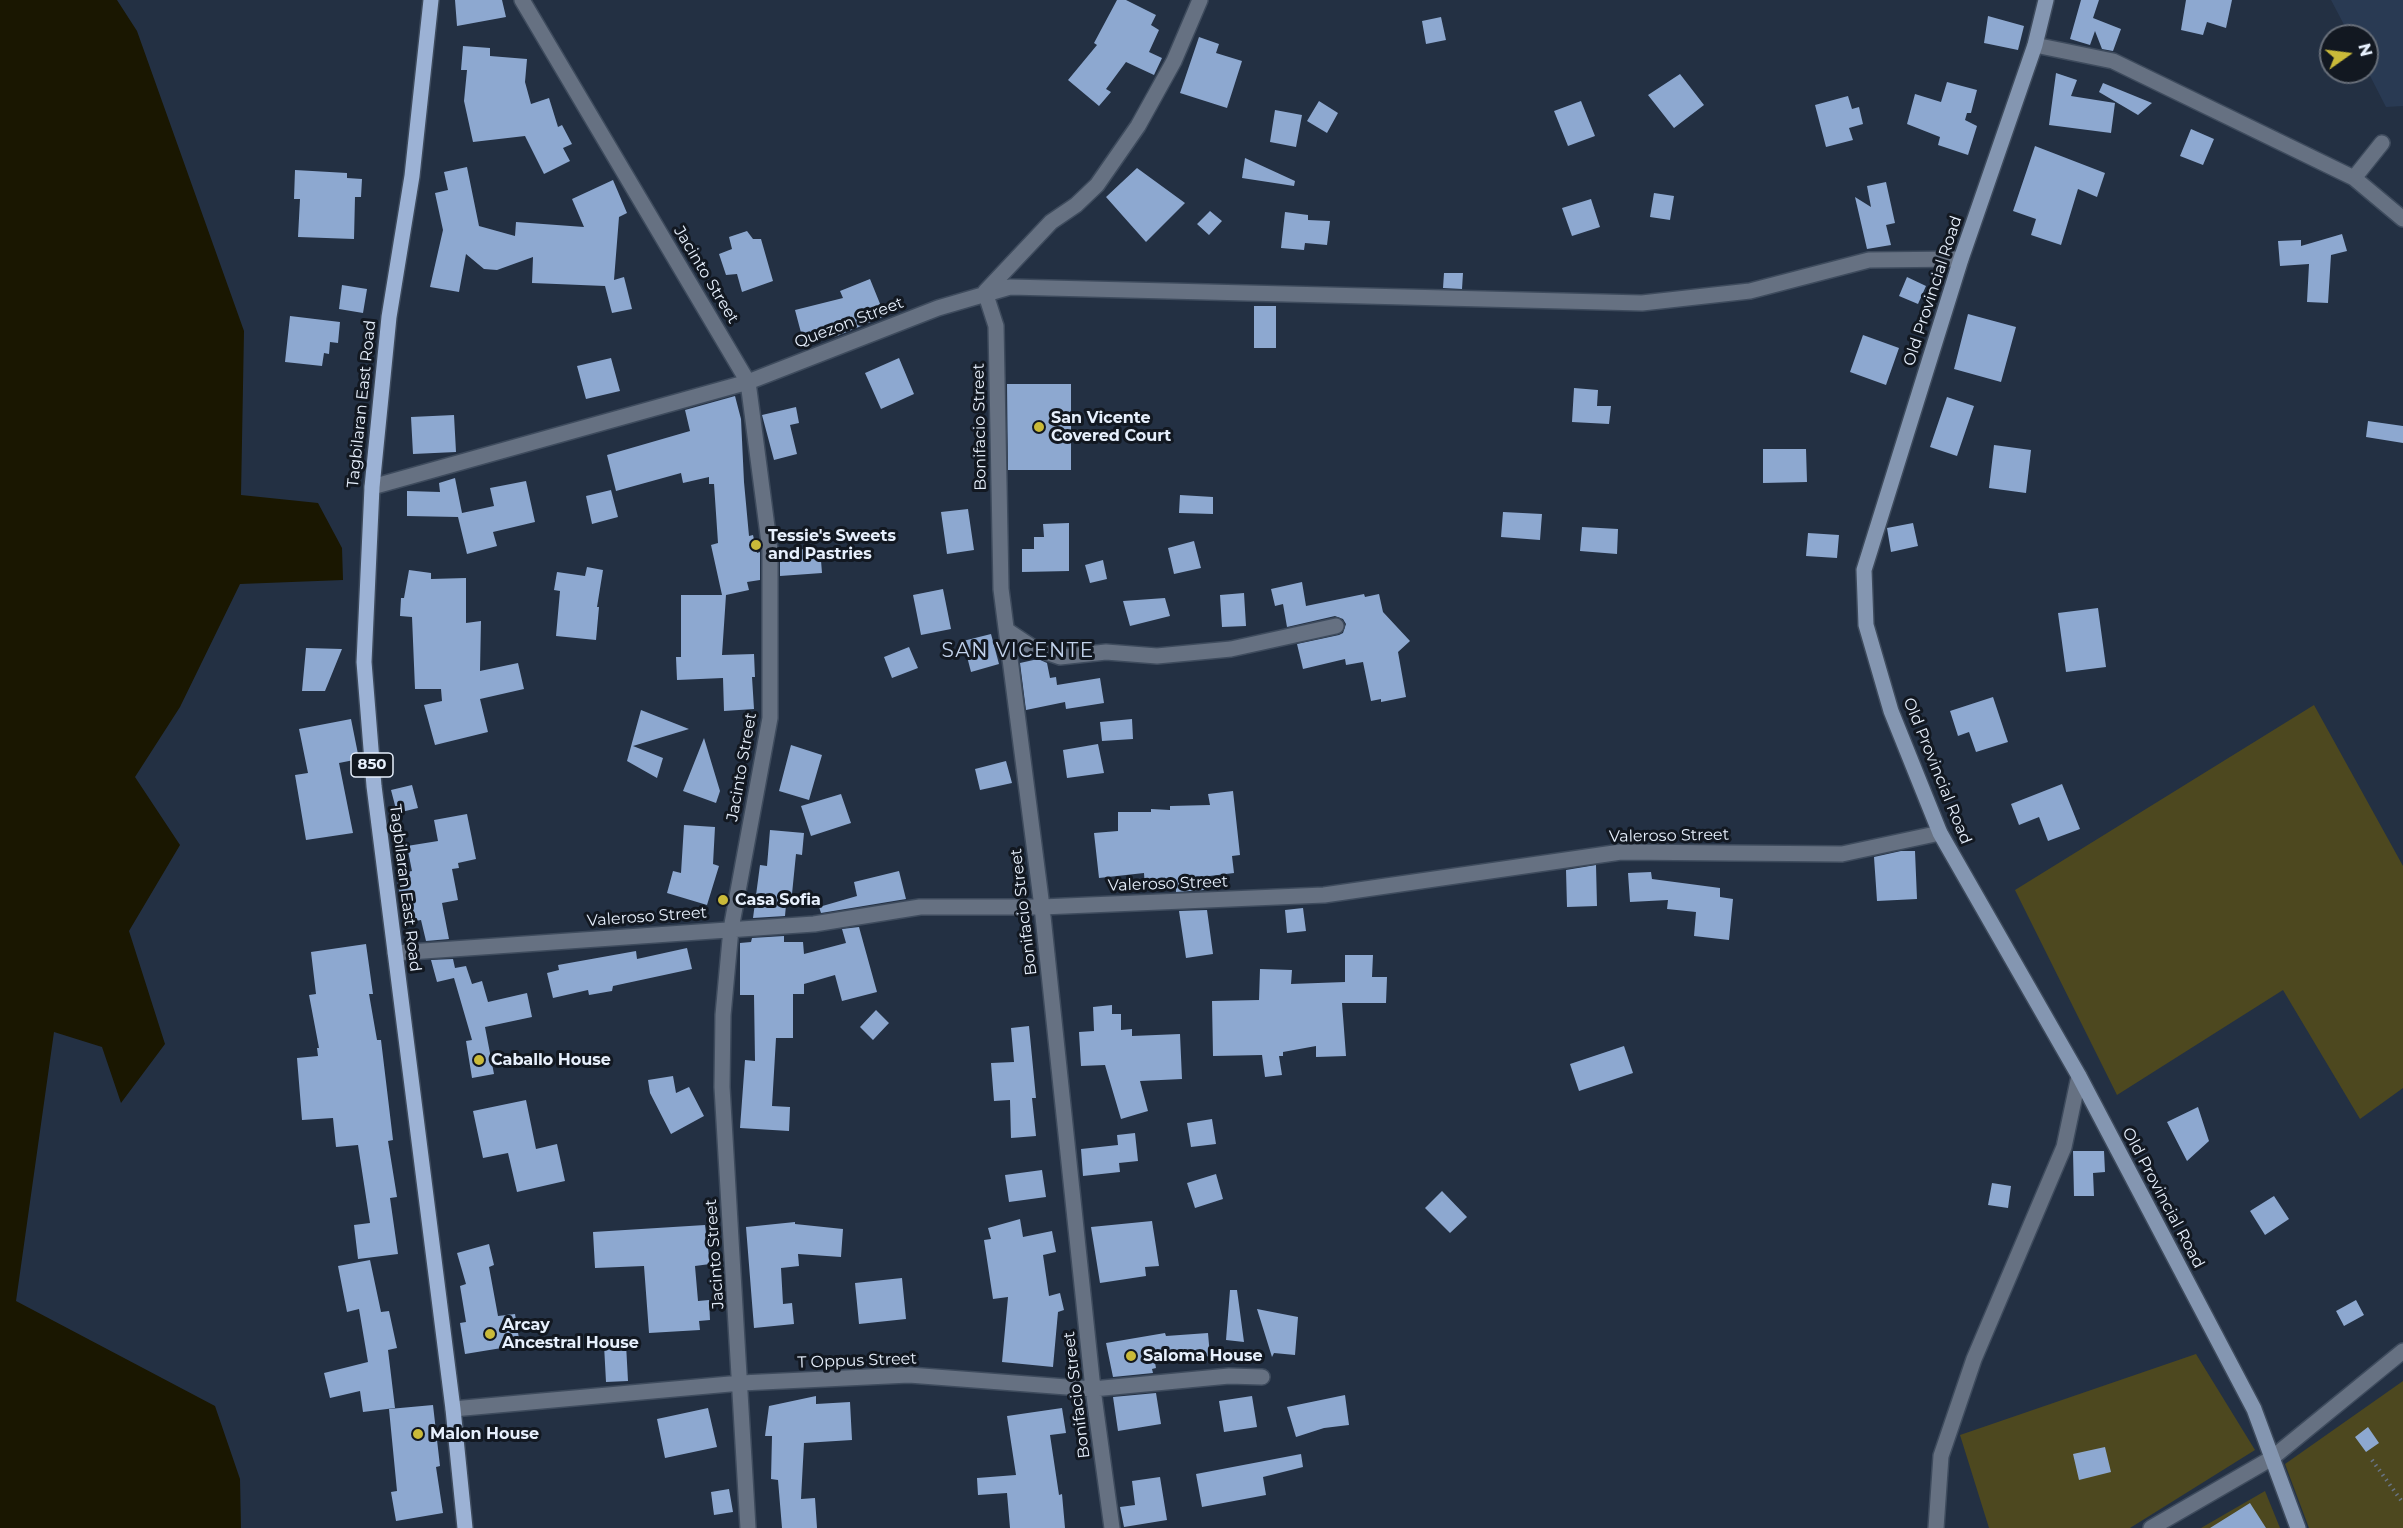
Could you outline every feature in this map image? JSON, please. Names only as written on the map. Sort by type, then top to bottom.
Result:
[{"type":"main road","name":"Tagbilaran East Road","points":[[431,0],[411,176],[388,317],[372,487],[364,662],[374,786],[453,1409],[465,1528]]},
{"type":"main road","name":"Old Provincial Road","points":[[2046,0],[2035,45],[1961,259],[1864,570],[1866,625],[1891,711],[1940,833],[2079,1076],[2254,1409],[2298,1528]]},
{"type":"street","name":"Jacinto Street","points":[[522,0],[748,382],[770,550],[770,718],[732,929],[723,1015],[722,1087],[748,1528]]},
{"type":"street","name":"Quezon Street","points":[[372,487],[748,382],[985,292],[1051,222],[1076,205],[1097,185],[1143,117],[1174,61],[1200,0]]},
{"type":"street","points":[[2035,45],[2113,61],[2354,178],[2403,219]]},
{"type":"street","points":[[2354,178],[2382,142]]},
{"type":"street","points":[[985,292],[1011,287],[1642,303],[1750,291],[1869,260],[1961,259]]},
{"type":"street","name":"Bonifacio Street","points":[[985,292],[996,326],[1001,589],[1042,907],[1093,1389],[1112,1528]]},
{"type":"street","points":[[1008,631],[1032,648],[1060,657],[1106,652],[1157,656],[1231,649],[1336,626]]},
{"type":"street","name":"Valeroso Street","points":[[395,953],[814,924],[920,907],[1042,907],[1324,895],[1621,852],[1842,854],[1940,833]]},
{"type":"street","points":[[1936,1528],[1941,1456],[1974,1359],[2064,1147],[2079,1076]]},
{"type":"street","points":[[2151,1528],[2272,1458],[2403,1352]]},
{"type":"street","name":"T Oppus Street","points":[[453,1409],[741,1383],[909,1375],[1093,1389],[1228,1376],[1262,1377]]},
{"type":"path","points":[[2372,1460],[2403,1503]]},
{"type":"shaded area","points":[[0,0],[117,0],[137,31],[244,331],[241,495],[318,503],[342,548],[343,580],[240,584],[180,707],[135,777],[180,845],[129,931],[165,1044],[121,1103],[102,1047],[54,1032],[16,1301],[215,1406],[240,1479],[241,1528],[0,1528]]},
{"type":"shaded area","points":[[2331,0],[2403,0],[2403,106],[2386,107],[2374,84],[2379,84],[2379,24],[2344,24]]},
{"type":"shaded area","points":[[2314,705],[2403,866],[2403,1088],[2360,1119],[2283,990],[2117,1095],[2015,890]]},
{"type":"shaded area","points":[[2196,1354],[2255,1450],[2130,1528],[1989,1528],[1960,1435]]},
{"type":"shaded area","points":[[2403,1381],[2403,1528],[2309,1528],[2285,1464]]},
{"type":"shaded area","points":[[2265,1491],[2280,1528],[2201,1528]]},
{"type":"building","points":[[455,0],[502,0],[506,17],[457,26]]},
{"type":"building","points":[[1117,0],[1126,0],[1156,15],[1151,25],[1159,30],[1149,52],[1162,58],[1154,75],[1126,62],[1106,89],[1111,92],[1099,106],[1068,80],[1097,45],[1094,43]]},
{"type":"building","points":[[2081,0],[2099,0],[2093,18],[2121,29],[2113,51],[2102,49],[2095,31],[2090,45],[2070,39]]},
{"type":"building","points":[[2186,0],[2232,0],[2226,28],[2207,22],[2203,35],[2181,30]]},
{"type":"building","points":[[1988,16],[2024,26],[2018,50],[1984,43]]},
{"type":"building","points":[[1441,17],[1446,40],[1426,44],[1422,21]]},
{"type":"building","points":[[1199,37],[1219,44],[1216,53],[1242,61],[1227,108],[1180,93]]},
{"type":"building","points":[[463,46],[490,48],[490,56],[527,59],[525,82],[531,104],[549,98],[558,127],[562,125],[572,144],[563,148],[570,161],[544,174],[525,136],[473,142],[464,101],[467,70],[461,70]]},
{"type":"building","points":[[2056,73],[2077,80],[2071,96],[2115,103],[2111,133],[2049,125]]},
{"type":"building","points":[[1680,74],[1704,105],[1674,128],[1648,95]]},
{"type":"building","points":[[1947,82],[1977,90],[1971,113],[1967,113],[1965,120],[1977,126],[1968,155],[1938,145],[1940,137],[1907,124],[1915,94],[1941,102]]},
{"type":"building","points":[[2103,83],[2152,103],[2138,115],[2099,92]]},
{"type":"building","points":[[1848,96],[1852,109],[1859,107],[1863,124],[1849,128],[1853,140],[1826,147],[1815,105]]},
{"type":"building","points":[[1319,101],[1338,113],[1327,133],[1307,121]]},
{"type":"building","points":[[1581,101],[1595,136],[1568,146],[1554,111]]},
{"type":"building","points":[[1275,110],[1302,115],[1296,147],[1270,142]]},
{"type":"building","points":[[2191,129],[2214,139],[2203,165],[2180,156]]},
{"type":"building","points":[[2035,146],[2105,173],[2097,197],[2078,189],[2061,245],[2031,235],[2036,219],[2013,211]]},
{"type":"building","points":[[1245,158],[1295,181],[1294,186],[1242,178]]},
{"type":"building","points":[[467,167],[479,226],[515,236],[516,222],[584,227],[572,199],[613,180],[627,213],[619,217],[614,280],[624,277],[632,309],[612,313],[605,286],[532,283],[533,257],[497,270],[484,269],[466,254],[459,292],[430,287],[443,230],[435,193],[448,190],[444,172]]},
{"type":"building","points":[[1137,168],[1185,203],[1146,242],[1106,197]]},
{"type":"building","points":[[295,170],[347,173],[347,178],[362,179],[361,197],[355,197],[354,239],[298,237],[300,199],[294,199]]},
{"type":"building","points":[[1886,182],[1895,223],[1886,225],[1891,245],[1867,249],[1855,197],[1871,207],[1867,186]]},
{"type":"building","points":[[1654,193],[1674,196],[1670,220],[1650,217]]},
{"type":"building","points":[[1591,199],[1600,227],[1572,236],[1562,208]]},
{"type":"building","points":[[1210,211],[1222,221],[1209,235],[1197,224]]},
{"type":"building","points":[[1285,212],[1308,215],[1308,220],[1330,221],[1327,245],[1305,243],[1304,250],[1281,248]]},
{"type":"building","points":[[747,231],[753,239],[761,239],[773,281],[742,292],[737,274],[726,275],[719,254],[732,249],[729,237]]},
{"type":"building","points":[[2342,234],[2347,251],[2331,255],[2328,303],[2307,302],[2309,264],[2280,266],[2278,241],[2301,240],[2301,246]]},
{"type":"building","points":[[1444,273],[1463,273],[1462,289],[1443,288]]},
{"type":"building","points":[[1907,277],[1926,286],[1918,304],[1899,296]]},
{"type":"building","points":[[870,279],[885,316],[837,336],[804,344],[795,310],[843,298],[840,291]]},
{"type":"building","points":[[342,285],[367,289],[363,313],[339,309]]},
{"type":"building","points":[[1254,306],[1276,306],[1276,348],[1254,348]]},
{"type":"building","points":[[1968,314],[2016,327],[2001,382],[1954,369]]},
{"type":"building","points":[[290,316],[340,322],[338,343],[330,342],[329,354],[324,353],[322,366],[285,362]]},
{"type":"building","points":[[1863,335],[1899,348],[1886,385],[1850,372]]},
{"type":"building","points":[[611,358],[620,391],[586,399],[577,366]]},
{"type":"building","points":[[899,358],[914,394],[881,409],[865,373]]},
{"type":"building","name":"San Vicente Covered Court","points":[[1007,384],[1071,384],[1071,470],[1008,470]]},
{"type":"building","points":[[1574,388],[1598,390],[1597,406],[1611,406],[1609,424],[1572,422]]},
{"type":"building","points":[[735,396],[741,419],[749,536],[753,535],[757,553],[760,552],[760,580],[747,582],[749,590],[726,595],[722,655],[754,654],[755,677],[752,677],[754,709],[724,711],[723,678],[677,680],[676,657],[681,657],[681,595],[722,595],[711,545],[718,543],[714,484],[709,484],[709,477],[683,483],[681,473],[616,491],[607,455],[690,431],[685,410]]},
{"type":"building","points":[[1947,397],[1974,406],[1957,456],[1930,447]]},
{"type":"building","points":[[796,407],[799,423],[790,425],[797,454],[774,460],[762,415]]},
{"type":"building","points":[[454,415],[456,452],[413,454],[411,417]]},
{"type":"building","points":[[2368,421],[2403,426],[2403,443],[2366,437]]},
{"type":"building","points":[[1994,445],[2031,450],[2026,493],[1989,488]]},
{"type":"building","points":[[1763,449],[1806,449],[1807,482],[1763,483]]},
{"type":"building","points":[[455,478],[462,513],[494,506],[490,488],[526,481],[535,522],[493,532],[497,546],[467,554],[458,517],[407,516],[407,491],[440,492],[439,483]]},
{"type":"building","points":[[611,490],[618,517],[592,524],[586,496]]},
{"type":"building","points":[[1180,495],[1213,497],[1213,514],[1179,513]]},
{"type":"building","points":[[968,509],[974,550],[947,554],[941,512]]},
{"type":"building","points":[[1503,512],[1542,514],[1540,540],[1501,537]]},
{"type":"building","points":[[1069,523],[1069,571],[1022,572],[1022,549],[1034,549],[1034,537],[1044,537],[1043,524]]},
{"type":"building","points":[[1913,523],[1918,546],[1891,552],[1887,528]]},
{"type":"building","points":[[1582,527],[1618,529],[1617,554],[1580,551]]},
{"type":"building","points":[[1808,533],[1839,535],[1837,558],[1806,556]]},
{"type":"building","points":[[1194,541],[1201,568],[1174,574],[1168,548]]},
{"type":"building","points":[[820,548],[822,573],[780,576],[780,551]]},
{"type":"building","points":[[1103,560],[1107,579],[1090,583],[1085,565]]},
{"type":"building","points":[[587,567],[603,570],[597,607],[599,607],[596,640],[556,636],[560,591],[554,590],[557,572],[585,576]]},
{"type":"building","points":[[409,570],[431,573],[431,579],[466,578],[466,623],[481,621],[480,671],[518,663],[524,689],[480,699],[488,732],[435,745],[424,705],[442,701],[441,689],[415,689],[412,617],[400,616],[401,598],[404,598]]},
{"type":"building","points":[[1302,582],[1306,606],[1364,594],[1365,597],[1379,594],[1383,612],[1410,641],[1398,652],[1406,697],[1381,702],[1381,699],[1371,701],[1363,662],[1346,665],[1345,659],[1303,669],[1297,644],[1339,635],[1343,633],[1346,624],[1343,619],[1335,616],[1287,627],[1283,604],[1275,606],[1271,589]]},
{"type":"building","points":[[943,589],[951,629],[921,635],[913,595]]},
{"type":"building","points":[[1244,593],[1246,626],[1222,627],[1220,595]]},
{"type":"building","points":[[1165,598],[1170,616],[1130,626],[1123,601]]},
{"type":"building","points":[[2098,608],[2106,667],[2066,672],[2058,613]]},
{"type":"building","points":[[991,634],[999,664],[971,672],[963,641]]},
{"type":"building","points":[[909,647],[918,668],[892,678],[884,657]]},
{"type":"building","points":[[306,648],[342,649],[325,691],[302,691]]},
{"type":"building","points":[[1038,659],[1047,663],[1050,678],[1056,677],[1057,685],[1100,678],[1104,703],[1066,709],[1065,702],[1026,710],[1020,663]]},
{"type":"building","points":[[1993,697],[2008,742],[1976,752],[1969,732],[1958,736],[1950,711]]},
{"type":"building","points":[[641,710],[689,729],[633,746],[663,758],[657,778],[627,761]]},
{"type":"building","points":[[351,719],[359,759],[339,763],[353,833],[306,840],[295,775],[308,773],[299,729]]},
{"type":"building","points":[[1132,719],[1133,739],[1102,741],[1100,722]]},
{"type":"building","points":[[704,738],[720,791],[716,803],[683,791]]},
{"type":"building","points":[[1098,744],[1104,773],[1067,778],[1063,750]]},
{"type":"building","points":[[791,745],[822,755],[809,800],[779,791]]},
{"type":"building","points":[[1006,761],[1012,783],[980,790],[975,769]]},
{"type":"building","points":[[2062,784],[2080,829],[2048,841],[2039,817],[2019,825],[2011,804]]},
{"type":"building","points":[[412,785],[418,808],[397,813],[391,790]]},
{"type":"building","points":[[1233,791],[1240,855],[1232,856],[1234,873],[1202,877],[1204,890],[1176,892],[1176,889],[1145,890],[1144,873],[1099,878],[1094,833],[1118,831],[1118,812],[1151,812],[1151,809],[1170,810],[1170,806],[1210,805],[1208,794]]},
{"type":"building","points":[[841,794],[851,823],[811,836],[801,806]]},
{"type":"building","points":[[467,814],[476,859],[458,863],[459,868],[452,869],[458,900],[442,903],[449,939],[426,941],[421,920],[405,923],[396,874],[412,871],[407,846],[438,841],[434,820]]},
{"type":"building","points":[[684,825],[715,827],[713,864],[719,866],[707,905],[667,893],[673,871],[681,873]]},
{"type":"building","points":[[770,830],[804,833],[802,855],[796,854],[792,894],[787,894],[785,916],[753,918],[760,865],[767,866]]},
{"type":"building","points":[[1901,851],[1915,851],[1917,899],[1877,901],[1874,857]]},
{"type":"building","points":[[1596,865],[1597,906],[1567,907],[1566,870]]},
{"type":"building","points":[[899,871],[906,899],[821,913],[819,907],[857,896],[854,882]]},
{"type":"building","points":[[1651,872],[1652,879],[1720,888],[1720,897],[1733,899],[1729,940],[1694,936],[1696,912],[1667,909],[1668,900],[1630,902],[1628,873]]},
{"type":"building","points":[[1303,908],[1306,931],[1287,933],[1285,910]]},
{"type":"building","points":[[1207,910],[1213,954],[1186,958],[1179,911]]},
{"type":"building","points":[[859,927],[877,992],[842,1001],[835,975],[804,984],[804,994],[793,994],[793,1038],[776,1038],[772,1106],[790,1107],[789,1131],[740,1128],[745,1060],[755,1061],[754,995],[740,995],[740,943],[751,942],[752,938],[784,936],[784,942],[803,942],[804,954],[846,943],[842,929]]},
{"type":"building","points":[[366,944],[373,994],[369,994],[377,1040],[381,1040],[393,1140],[388,1141],[397,1197],[390,1198],[398,1254],[358,1259],[354,1225],[370,1223],[358,1145],[336,1147],[333,1118],[302,1120],[297,1058],[318,1056],[317,1048],[319,1048],[309,995],[316,994],[311,952]]},
{"type":"building","points":[[687,948],[692,969],[613,986],[612,991],[589,995],[588,990],[553,998],[547,973],[559,970],[558,965],[636,951],[637,959]]},
{"type":"building","points":[[1345,955],[1373,955],[1372,977],[1387,977],[1386,1003],[1342,1003],[1346,1056],[1316,1057],[1316,1046],[1283,1052],[1283,1056],[1279,1056],[1282,1075],[1265,1077],[1262,1055],[1213,1056],[1212,1001],[1259,1000],[1260,969],[1292,970],[1291,984],[1345,982]]},
{"type":"building","points":[[453,959],[455,968],[466,966],[472,984],[482,981],[488,1002],[527,993],[532,1017],[485,1027],[494,1074],[472,1078],[466,1041],[472,1040],[454,978],[437,982],[431,960]]},
{"type":"building","points":[[1112,1005],[1112,1014],[1121,1014],[1121,1030],[1132,1029],[1132,1036],[1180,1034],[1182,1079],[1140,1081],[1148,1111],[1121,1119],[1105,1065],[1081,1066],[1079,1032],[1094,1031],[1093,1007]]},
{"type":"building","points":[[876,1010],[889,1023],[873,1040],[860,1027]]},
{"type":"building","points":[[1029,1026],[1036,1098],[1032,1098],[1036,1136],[1011,1138],[1010,1100],[994,1101],[991,1063],[1014,1062],[1011,1028]]},
{"type":"building","points":[[1624,1046],[1633,1073],[1579,1091],[1570,1064]]},
{"type":"building","points":[[673,1076],[676,1093],[689,1087],[704,1116],[671,1134],[650,1093],[648,1080]]},
{"type":"building","points":[[526,1100],[536,1149],[557,1144],[565,1181],[517,1192],[508,1153],[483,1158],[473,1111]]},
{"type":"building","points":[[2198,1107],[2209,1141],[2187,1161],[2167,1122]]},
{"type":"building","points":[[1212,1119],[1216,1144],[1191,1147],[1187,1123]]},
{"type":"building","points":[[1135,1133],[1138,1161],[1119,1163],[1120,1172],[1083,1176],[1081,1149],[1118,1145],[1117,1135]]},
{"type":"building","points":[[2073,1151],[2104,1151],[2105,1172],[2093,1173],[2094,1196],[2074,1196]]},
{"type":"building","points":[[1042,1170],[1046,1197],[1009,1202],[1005,1175]]},
{"type":"building","points":[[1216,1174],[1223,1199],[1195,1208],[1187,1183]]},
{"type":"building","points":[[1992,1183],[2011,1186],[2008,1208],[1988,1205]]},
{"type":"building","points":[[1442,1191],[1467,1217],[1450,1233],[1425,1208]]},
{"type":"building","points":[[2274,1196],[2289,1219],[2265,1235],[2250,1211]]},
{"type":"building","points":[[1020,1219],[1023,1237],[1052,1231],[1056,1252],[1043,1255],[1049,1296],[1060,1293],[1064,1310],[1058,1312],[1053,1367],[1002,1362],[1008,1297],[993,1299],[984,1240],[991,1239],[988,1228]]},
{"type":"building","points":[[1152,1221],[1159,1266],[1145,1267],[1146,1276],[1100,1283],[1091,1227]]},
{"type":"building","points":[[795,1222],[795,1224],[843,1229],[841,1257],[798,1254],[799,1266],[781,1268],[783,1304],[792,1303],[794,1324],[754,1328],[746,1227]]},
{"type":"building","points":[[705,1225],[710,1264],[695,1266],[698,1301],[709,1300],[710,1320],[699,1321],[700,1330],[649,1333],[644,1266],[595,1268],[593,1232]]},
{"type":"building","points":[[489,1244],[494,1265],[489,1267],[498,1316],[515,1314],[520,1345],[465,1354],[460,1323],[466,1322],[460,1286],[466,1284],[457,1253]]},
{"type":"building","points":[[370,1260],[381,1312],[389,1311],[397,1348],[388,1350],[395,1408],[363,1412],[360,1391],[330,1398],[324,1373],[368,1362],[359,1309],[347,1312],[338,1266]]},
{"type":"building","points":[[902,1278],[906,1319],[859,1324],[855,1283]]},
{"type":"building","points":[[1230,1290],[1237,1290],[1244,1342],[1226,1340]]},
{"type":"building","points":[[2356,1300],[2364,1315],[2344,1326],[2336,1311]]},
{"type":"building","points":[[1257,1309],[1298,1317],[1295,1355],[1274,1353],[1272,1357]]},
{"type":"building","points":[[1165,1333],[1166,1336],[1208,1333],[1210,1356],[1194,1358],[1193,1350],[1154,1357],[1156,1368],[1152,1369],[1153,1373],[1113,1377],[1106,1343]]},
{"type":"building","points":[[626,1344],[628,1381],[606,1382],[604,1345]]},
{"type":"building","points":[[1156,1393],[1161,1424],[1118,1431],[1113,1397]]},
{"type":"building","points":[[1345,1395],[1349,1425],[1324,1428],[1296,1437],[1287,1407]]},
{"type":"building","points":[[816,1396],[816,1404],[850,1402],[852,1440],[804,1443],[801,1499],[815,1498],[817,1528],[782,1528],[778,1480],[771,1479],[772,1436],[765,1436],[769,1406]]},
{"type":"building","points":[[1252,1396],[1257,1427],[1224,1432],[1219,1401]]},
{"type":"building","points":[[433,1405],[440,1466],[436,1467],[443,1513],[396,1521],[391,1492],[397,1491],[389,1409]]},
{"type":"building","points":[[708,1408],[717,1447],[665,1458],[657,1419]]},
{"type":"building","points":[[1062,1408],[1066,1433],[1050,1435],[1059,1495],[1062,1494],[1065,1528],[1010,1528],[1007,1493],[978,1495],[977,1478],[1016,1475],[1007,1416]]},
{"type":"building","points":[[2368,1427],[2379,1443],[2366,1452],[2355,1437]]},
{"type":"building","points":[[2105,1447],[2111,1472],[2079,1480],[2073,1454]]},
{"type":"building","points":[[1301,1454],[1303,1467],[1263,1477],[1266,1495],[1202,1507],[1196,1474]]},
{"type":"building","points":[[1160,1477],[1167,1520],[1124,1527],[1120,1507],[1135,1505],[1132,1481]]},
{"type":"building","points":[[729,1489],[733,1512],[714,1515],[711,1492]]},
{"type":"building","points":[[2250,1503],[2266,1528],[2210,1528]]},
{"type":"place","name":"San Vicente Covered Court","points":[[1039,427]]},
{"type":"place","name":"Tessie's Sweets and Pastries","points":[[756,545]]},
{"type":"place","name":"Casa Sofia","points":[[723,900]]},
{"type":"place","name":"Caballo House","points":[[479,1060]]},
{"type":"place","name":"Arcay Ancestral House","points":[[490,1334]]},
{"type":"place","name":"Saloma House","points":[[1131,1356]]},
{"type":"place","name":"Malon House","points":[[418,1434]]},
{"type":"district","name":"SAN VICENTE","points":[[1018,651]]}]
